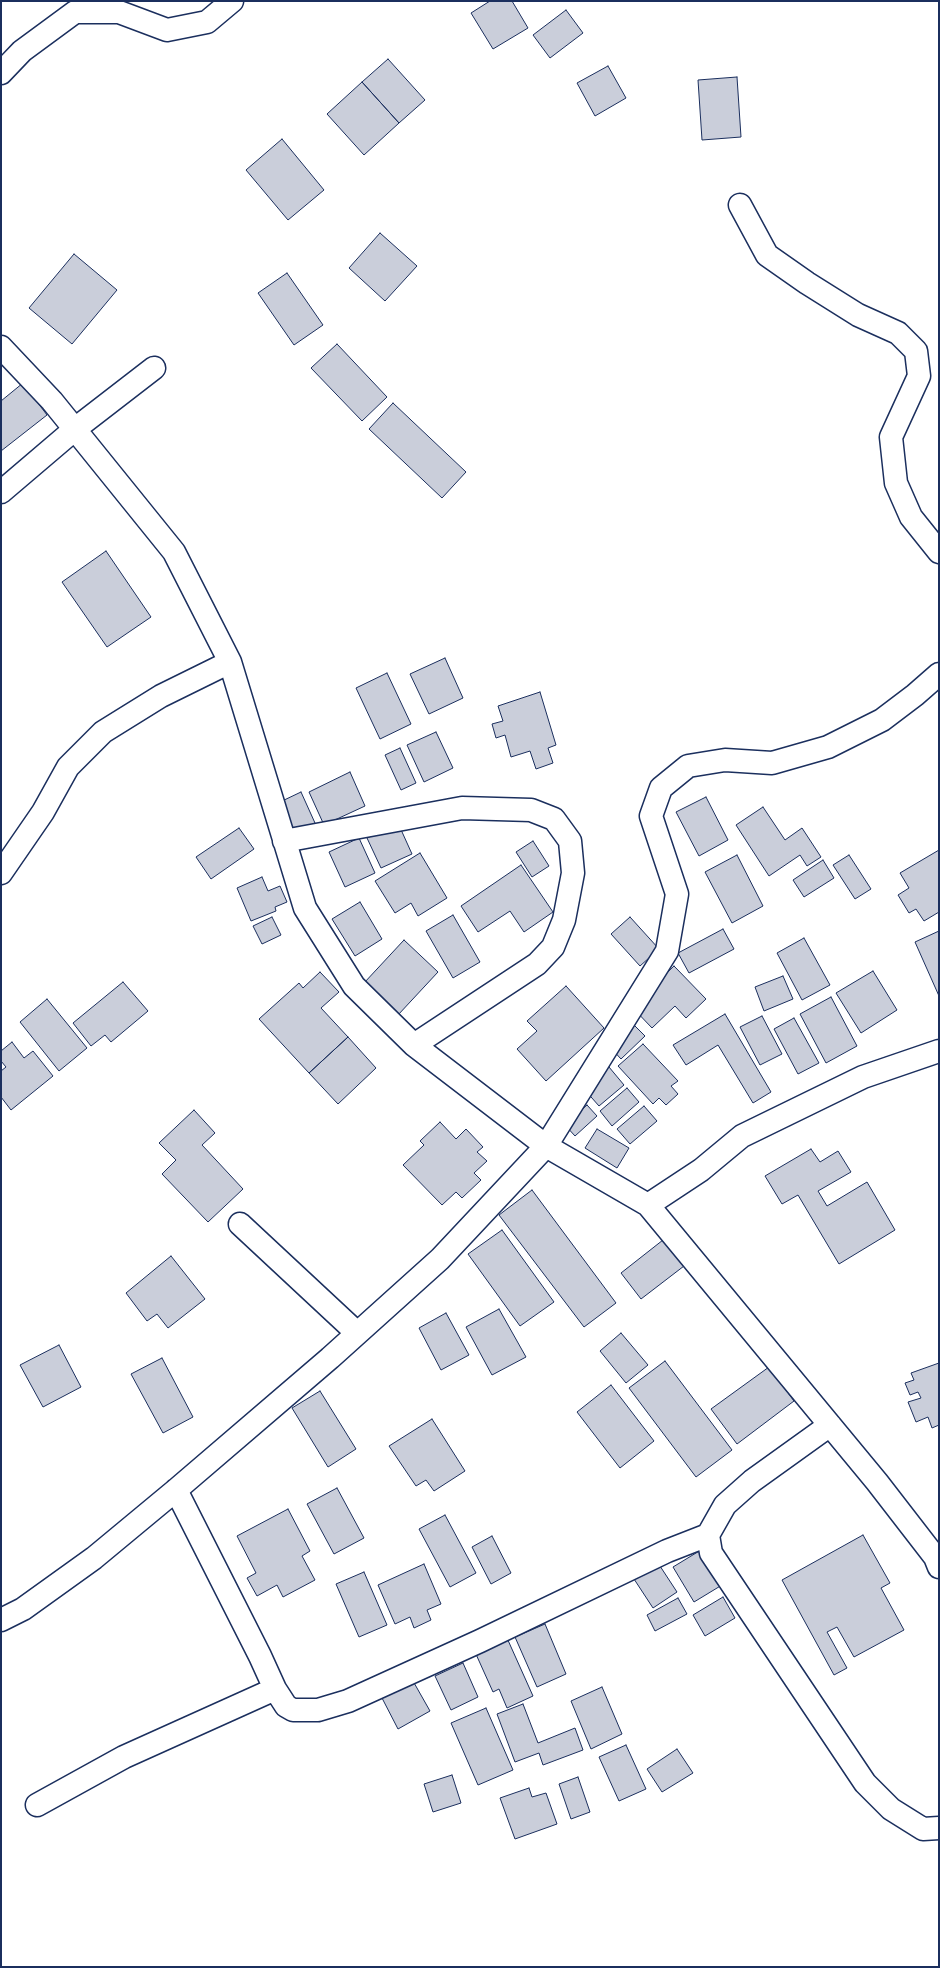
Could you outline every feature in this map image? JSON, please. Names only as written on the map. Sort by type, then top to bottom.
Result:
[{"type":"street","points":[[1,73],[22,51],[75,12],[119,12],[167,30],[207,22],[232,1]]},
{"type":"street","points":[[740,205],[767,255],[807,283],[858,315],[898,333],[916,351],[919,376],[891,437],[896,483],[911,517],[939,552]]},
{"type":"street","points":[[1,347],[52,400],[174,552],[230,662],[305,908],[354,986],[414,1045],[546,1146],[648,1205],[877,1482],[934,1558],[939,1567]]},
{"type":"street","points":[[1,492],[75,429],[154,368]]},
{"type":"street","points":[[1,873],[43,812],[68,766],[103,732],[161,696],[230,662]]},
{"type":"street","points":[[1,1620],[23,1608],[94,1558],[176,1490],[357,1333],[440,1259],[546,1146],[667,951],[677,894],[651,816],[661,788],[688,766],[725,760],[772,763],[828,747],[882,720],[915,695],[939,674]]},
{"type":"street","points":[[284,841],[462,808],[531,810],[554,819],[570,841],[573,873],[564,920],[553,947],[537,964],[414,1045]]},
{"type":"street","points":[[648,1205],[701,1170],[742,1136],[863,1077],[939,1051]]},
{"type":"street","points":[[240,1224],[357,1333]]},
{"type":"street","points":[[830,1425],[752,1481],[725,1505],[708,1535],[711,1553],[864,1784],[891,1809],[924,1829],[939,1828]]},
{"type":"street","points":[[176,1490],[260,1656],[275,1689],[286,1706],[293,1710],[318,1710],[348,1701],[487,1638],[667,1551],[708,1535]]},
{"type":"street","points":[[37,1805],[124,1757],[275,1689]]},
{"type":"building","points":[[490,1],[512,1],[528,28],[493,49],[471,13]]},
{"type":"building","points":[[566,10],[583,33],[550,58],[533,35]]},
{"type":"building","points":[[388,59],[425,100],[399,123],[362,82]]},
{"type":"building","points":[[608,66],[626,98],[595,116],[577,83]]},
{"type":"building","points":[[737,77],[741,137],[702,140],[698,80]]},
{"type":"building","points":[[362,82],[399,123],[364,155],[327,114]]},
{"type":"building","points":[[282,139],[324,190],[288,220],[246,170]]},
{"type":"building","points":[[380,233],[417,266],[385,301],[349,268]]},
{"type":"building","points":[[74,254],[117,290],[72,344],[29,308]]},
{"type":"building","points":[[287,273],[323,325],[294,345],[258,293]]},
{"type":"building","points":[[337,344],[387,397],[362,421],[311,368]]},
{"type":"building","points":[[23,383],[47,415],[1,451],[1,401]]},
{"type":"building","points":[[393,403],[466,472],[442,498],[369,429]]},
{"type":"building","points":[[106,551],[151,617],[107,647],[62,582]]},
{"type":"building","points":[[445,658],[463,698],[429,714],[410,674]]},
{"type":"building","points":[[387,673],[411,724],[380,739],[356,688]]},
{"type":"building","points":[[540,692],[556,745],[548,748],[553,763],[536,769],[530,751],[511,757],[505,735],[496,738],[492,724],[503,721],[498,706]]},
{"type":"building","points":[[436,732],[453,768],[424,782],[407,745]]},
{"type":"building","points":[[400,748],[416,783],[401,790],[385,755]]},
{"type":"building","points":[[350,772],[365,806],[324,825],[309,792]]},
{"type":"building","points":[[301,792],[315,823],[294,832],[280,802]]},
{"type":"building","points":[[706,797],[728,840],[699,856],[676,812]]},
{"type":"building","points":[[763,807],[785,840],[802,828],[821,857],[807,866],[800,855],[769,876],[736,825]]},
{"type":"building","points":[[398,823],[412,854],[381,868],[367,838]]},
{"type":"building","points":[[239,828],[254,849],[211,879],[196,857]]},
{"type":"building","points":[[359,838],[375,873],[345,887],[329,852]]},
{"type":"building","points":[[533,841],[549,866],[532,877],[516,852]]},
{"type":"building","points":[[939,850],[939,912],[924,921],[916,909],[909,913],[898,895],[909,888],[900,873]]},
{"type":"building","points":[[420,853],[447,898],[418,916],[411,903],[395,913],[375,881]]},
{"type":"building","points":[[737,855],[763,906],[732,923],[705,872]]},
{"type":"building","points":[[849,855],[871,889],[855,899],[833,865]]},
{"type":"building","points":[[823,860],[834,878],[804,897],[793,880]]},
{"type":"building","points":[[521,865],[553,912],[524,932],[510,911],[478,932],[461,906]]},
{"type":"building","points":[[262,877],[268,891],[280,886],[287,902],[275,907],[276,911],[251,921],[237,888]]},
{"type":"building","points":[[360,902],[382,939],[355,956],[332,919]]},
{"type":"building","points":[[453,915],[480,962],[453,978],[426,931]]},
{"type":"building","points":[[272,917],[281,935],[262,944],[253,926]]},
{"type":"building","points":[[630,917],[659,949],[640,966],[611,934]]},
{"type":"building","points":[[723,929],[734,949],[689,973],[678,953]]},
{"type":"building","points":[[939,931],[939,996],[915,942]]},
{"type":"building","points":[[804,938],[830,985],[802,1000],[777,953]]},
{"type":"building","points":[[404,940],[438,972],[398,1015],[364,983]]},
{"type":"building","points":[[674,966],[706,999],[686,1018],[675,1006],[652,1028],[632,1007]]},
{"type":"building","points":[[873,971],[897,1010],[861,1033],[836,993]]},
{"type":"building","points":[[320,972],[339,992],[321,1008],[348,1037],[309,1073],[259,1019],[299,983],[303,988]]},
{"type":"building","points":[[783,976],[793,999],[764,1011],[755,987]]},
{"type":"building","points":[[123,982],[148,1011],[111,1042],[105,1035],[91,1046],[73,1023]]},
{"type":"building","points":[[566,986],[604,1028],[546,1081],[517,1049],[537,1031],[527,1021]]},
{"type":"building","points":[[831,997],[857,1046],[826,1063],[800,1014]]},
{"type":"building","points":[[47,999],[87,1048],[59,1071],[20,1022]]},
{"type":"building","points":[[725,1014],[771,1092],[753,1103],[718,1045],[686,1065],[673,1045]]},
{"type":"building","points":[[762,1016],[782,1054],[760,1065],[740,1027]]},
{"type":"building","points":[[794,1018],[819,1063],[798,1074],[774,1029]]},
{"type":"building","points":[[633,1024],[645,1036],[621,1059],[610,1047]]},
{"type":"building","points":[[348,1037],[376,1068],[338,1104],[309,1073]]},
{"type":"building","points":[[12,1042],[24,1058],[33,1051],[53,1076],[11,1110],[1,1097],[1,1071],[6,1067],[1,1061],[1,1051]]},
{"type":"building","points":[[643,1044],[678,1081],[671,1086],[678,1094],[666,1105],[659,1098],[653,1104],[618,1066]]},
{"type":"building","points":[[609,1067],[624,1085],[599,1106],[584,1089]]},
{"type":"building","points":[[627,1088],[639,1102],[612,1126],[600,1111]]},
{"type":"building","points":[[587,1105],[597,1116],[575,1136],[565,1125]]},
{"type":"building","points":[[644,1106],[657,1121],[630,1144],[617,1129]]},
{"type":"building","points":[[194,1110],[215,1133],[202,1145],[243,1189],[208,1222],[162,1174],[176,1160],[159,1143]]},
{"type":"building","points":[[440,1122],[456,1139],[466,1129],[483,1147],[477,1152],[487,1161],[474,1173],[481,1180],[462,1198],[456,1192],[442,1205],[403,1165],[424,1145],[420,1141]]},
{"type":"building","points":[[597,1129],[629,1148],[617,1168],[585,1148]]},
{"type":"building","points":[[811,1149],[820,1162],[838,1151],[851,1172],[818,1191],[827,1206],[867,1182],[895,1230],[839,1264],[798,1195],[782,1204],[765,1176]]},
{"type":"building","points":[[532,1190],[616,1303],[584,1327],[499,1215]]},
{"type":"building","points":[[502,1230],[554,1302],[520,1326],[468,1254]]},
{"type":"building","points":[[663,1240],[684,1266],[641,1299],[621,1273]]},
{"type":"building","points":[[171,1256],[205,1299],[168,1328],[157,1314],[147,1321],[126,1293]]},
{"type":"building","points":[[499,1309],[526,1357],[492,1375],[466,1327]]},
{"type":"building","points":[[446,1313],[469,1355],[441,1370],[419,1328]]},
{"type":"building","points":[[621,1333],[648,1365],[626,1383],[600,1351]]},
{"type":"building","points":[[59,1345],[81,1387],[43,1407],[20,1365]]},
{"type":"building","points":[[162,1358],[193,1417],[163,1433],[131,1374]]},
{"type":"building","points":[[665,1361],[732,1450],[696,1477],[629,1388]]},
{"type":"building","points":[[939,1363],[939,1425],[932,1428],[928,1417],[916,1422],[908,1402],[921,1398],[918,1392],[910,1395],[905,1383],[914,1380],[911,1373]]},
{"type":"building","points":[[769,1367],[794,1401],[737,1444],[711,1409]]},
{"type":"building","points":[[611,1385],[654,1441],[620,1468],[577,1412]]},
{"type":"building","points":[[320,1391],[356,1449],[328,1467],[292,1408]]},
{"type":"building","points":[[432,1419],[465,1471],[434,1491],[426,1480],[416,1486],[389,1446]]},
{"type":"building","points":[[337,1488],[364,1538],[334,1554],[307,1504]]},
{"type":"building","points":[[288,1509],[310,1551],[302,1556],[315,1580],[283,1597],[277,1585],[257,1596],[247,1578],[256,1573],[237,1536]]},
{"type":"building","points":[[445,1515],[476,1573],[450,1587],[419,1529]]},
{"type":"building","points":[[863,1535],[890,1583],[881,1588],[904,1630],[854,1657],[837,1627],[827,1632],[847,1668],[834,1675],[782,1580]]},
{"type":"building","points":[[492,1536],[511,1573],[491,1584],[472,1547]]},
{"type":"building","points":[[701,1550],[722,1585],[694,1602],[673,1567]]},
{"type":"building","points":[[658,1563],[677,1592],[653,1608],[634,1579]]},
{"type":"building","points":[[424,1564],[441,1604],[427,1610],[431,1620],[414,1628],[410,1617],[395,1624],[378,1585]]},
{"type":"building","points":[[364,1572],[387,1625],[359,1637],[336,1584]]},
{"type":"building","points":[[723,1597],[735,1618],[705,1636],[693,1615]]},
{"type":"building","points":[[678,1598],[687,1614],[655,1631],[647,1615]]},
{"type":"building","points":[[545,1624],[566,1674],[537,1687],[515,1637]]},
{"type":"building","points":[[507,1638],[533,1696],[507,1708],[499,1689],[493,1692],[475,1652]]},
{"type":"building","points":[[463,1663],[478,1697],[451,1710],[435,1676]]},
{"type":"building","points":[[413,1681],[430,1711],[398,1729],[382,1698]]},
{"type":"building","points":[[602,1687],[622,1734],[591,1749],[571,1701]]},
{"type":"building","points":[[523,1704],[538,1743],[575,1728],[583,1750],[543,1765],[539,1753],[515,1762],[497,1714]]},
{"type":"building","points":[[486,1708],[513,1770],[478,1785],[451,1723]]},
{"type":"building","points":[[626,1745],[646,1789],[619,1801],[599,1757]]},
{"type":"building","points":[[677,1749],[693,1773],[662,1792],[647,1769]]},
{"type":"building","points":[[452,1775],[461,1803],[433,1812],[424,1784]]},
{"type":"building","points":[[578,1777],[590,1812],[571,1819],[559,1784]]},
{"type":"building","points":[[529,1788],[532,1797],[546,1793],[557,1824],[515,1839],[500,1798]]}]
